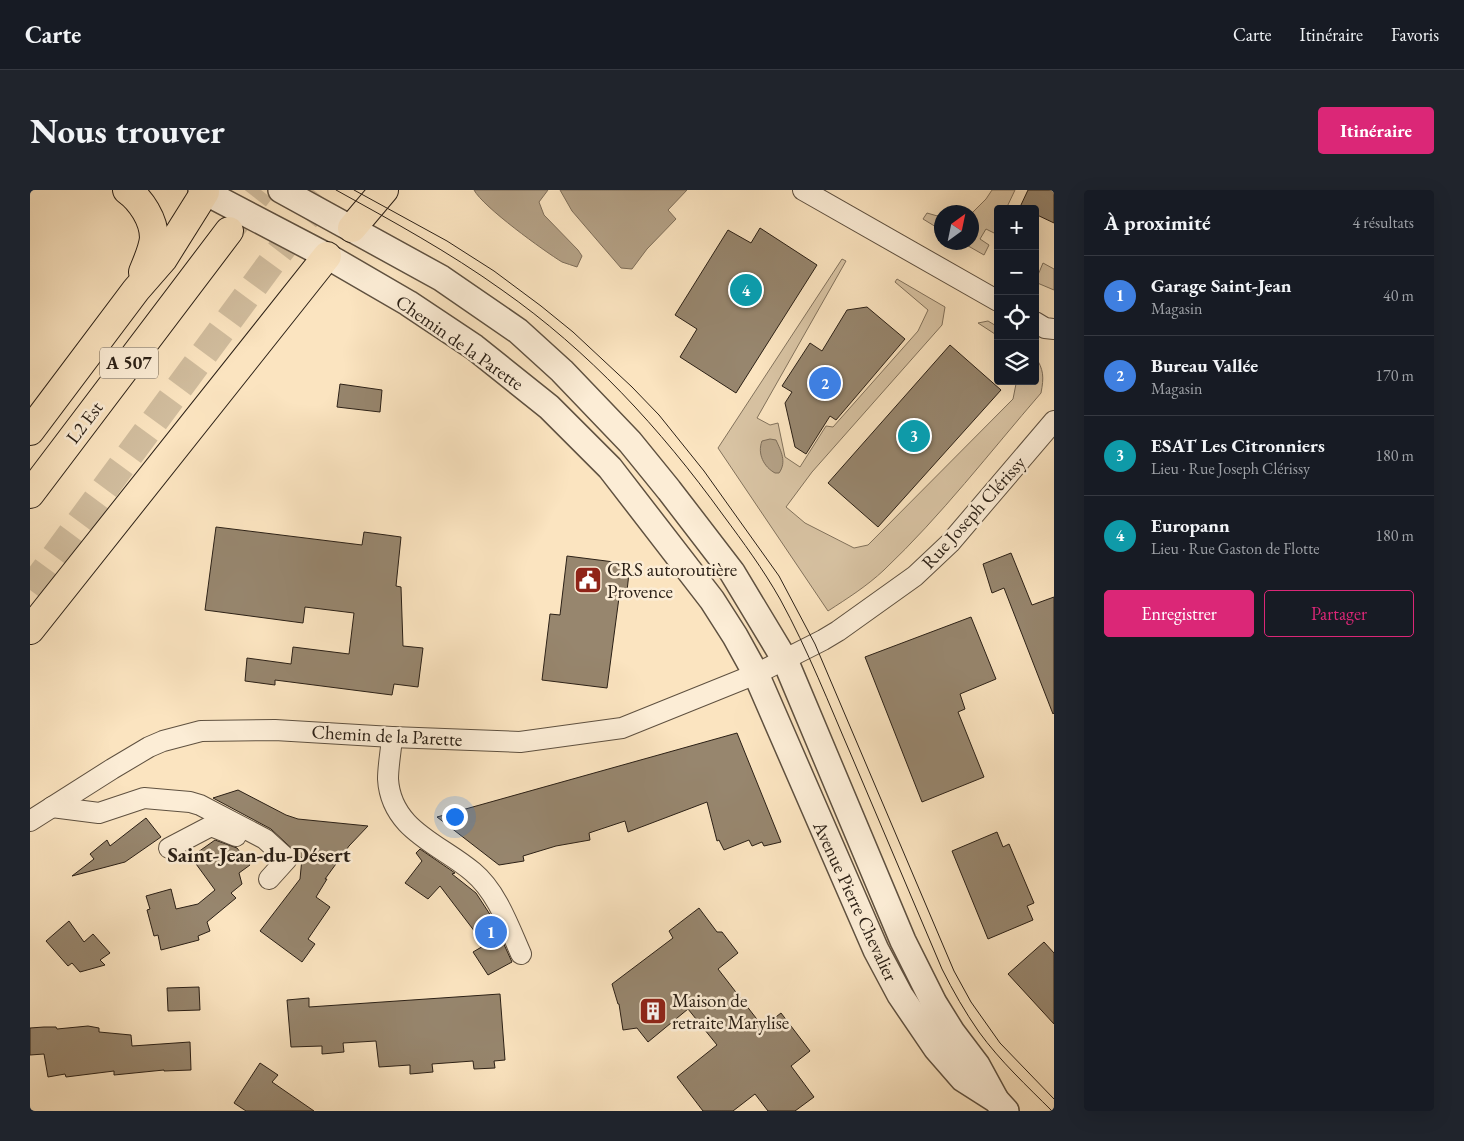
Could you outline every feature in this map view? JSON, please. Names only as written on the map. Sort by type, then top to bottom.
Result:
[{"type":"highway","points":[[127,190],[141,203],[151,222],[154,238],[136,290]]},
{"type":"highway","points":[[352,228],[384,190]]},
{"type":"highway","points":[[30,431],[136,290],[163,259],[205,191]]},
{"type":"highway","name":"L2 Est","points":[[30,494],[229,231]]},
{"type":"highway","points":[[30,630],[327,256]]},
{"type":"street","name":"Chemin de la Parette","points":[[30,821],[112,768],[149,747],[162,741],[201,731],[274,730],[520,742],[622,728],[756,674],[785,660],[732,572],[669,490],[630,442],[562,371],[518,331],[441,278],[281,190]]},
{"type":"street","points":[[803,190],[994,299]]},
{"type":"street","name":"Chemin de la Parette","points":[[205,191],[327,256],[408,303],[451,330],[549,407],[610,468],[712,600],[756,674]]},
{"type":"street","points":[[327,256],[352,228]]},
{"type":"street","name":"Rue Joseph Clérissy","points":[[785,660],[838,631],[915,576],[950,543],[1054,421]]},
{"type":"street","name":"Avenue Pierre Chevalier","points":[[785,660],[902,941],[934,1003],[952,1032],[977,1065],[995,1107]]},
{"type":"street","name":"Avenue Pierre Chevalier","points":[[756,674],[876,950],[900,995],[936,1048],[963,1079],[995,1107]]},
{"type":"street","points":[[392,737],[388,779],[391,796],[397,812],[415,831],[474,873],[498,903],[521,954]]},
{"type":"street","points":[[52,807],[99,813],[144,798],[190,802],[245,827],[265,839],[287,859],[268,879]]},
{"type":"street","points":[[169,848],[211,826],[247,840],[265,839]]},
{"type":"shaded area","points":[[474,190],[548,190],[539,202],[544,215],[582,256],[577,267],[562,262],[529,239],[489,207]]},
{"type":"shaded area","points":[[560,190],[687,190],[668,210],[676,219],[647,249],[632,269],[621,268],[572,211]]},
{"type":"shaded area","points":[[992,190],[1015,190],[1008,205],[994,205],[994,233],[986,229],[980,239],[989,245],[984,255],[975,250],[979,250],[979,206]]},
{"type":"shaded area","points":[[927,213],[934,215],[934,226],[923,219]]},
{"type":"shaded area","points":[[842,259],[846,261],[757,418],[770,425],[778,423],[785,457],[800,467],[826,426],[833,427],[918,331],[928,310],[895,282],[897,279],[945,307],[942,325],[812,472],[786,507],[805,523],[854,548],[868,545],[1013,399],[1016,385],[1039,385],[1039,363],[1042,370],[1041,393],[965,483],[925,528],[878,576],[828,611],[718,448]]},
{"type":"shaded area","points":[[1043,263],[1054,269],[1054,290],[1039,284],[1039,272]]},
{"type":"shaded area","points":[[988,321],[994,325],[994,333],[978,323]]},
{"type":"shaded area","points":[[776,440],[780,448],[783,465],[779,473],[775,473],[765,464],[761,455],[762,441]]},
{"type":"building","points":[[1028,190],[1054,190],[1054,223],[1039,216],[1039,205],[1021,205]]},
{"type":"building","points":[[760,228],[817,265],[736,393],[680,357],[697,329],[675,315],[728,230],[751,243]]},
{"type":"building","points":[[867,307],[905,339],[836,420],[830,416],[806,454],[795,447],[785,403],[792,392],[782,386],[810,343],[822,351],[847,310]]},
{"type":"building","points":[[950,345],[1001,390],[878,527],[828,483]]},
{"type":"building","points":[[340,384],[382,390],[380,412],[337,407]]},
{"type":"building","points":[[216,527],[362,545],[364,532],[401,537],[396,586],[401,587],[403,646],[423,648],[418,687],[394,684],[392,695],[275,680],[275,685],[245,681],[247,658],[291,664],[293,647],[349,654],[354,613],[305,607],[303,623],[205,610]]},
{"type":"building","points":[[1011,553],[1032,605],[1054,597],[1053,714],[1004,588],[992,593],[983,564]]},
{"type":"building","points":[[567,556],[630,564],[627,591],[620,590],[607,688],[542,680],[550,614],[560,615]]},
{"type":"building","points":[[971,617],[996,679],[960,694],[965,709],[958,712],[984,777],[922,802],[865,657]]},
{"type":"building","points":[[737,733],[781,842],[764,846],[762,842],[752,846],[749,840],[724,850],[719,840],[717,841],[707,802],[628,832],[625,821],[589,833],[590,840],[556,846],[523,856],[524,861],[499,865],[437,817]]},
{"type":"building","points":[[238,790],[286,815],[298,819],[368,826],[349,846],[325,879],[327,879],[316,897],[330,907],[308,939],[315,944],[302,962],[260,931],[300,879],[302,858],[271,829],[213,798]]},
{"type":"building","points":[[146,818],[161,837],[125,862],[72,876],[94,859],[90,854],[107,840],[110,846]]},
{"type":"building","points":[[997,832],[1003,847],[1009,844],[1034,903],[1027,906],[1033,920],[988,939],[952,851]]},
{"type":"building","points":[[215,840],[237,848],[250,865],[239,873],[242,884],[231,893],[236,898],[207,922],[210,931],[198,936],[199,940],[161,950],[158,935],[154,936],[147,910],[150,909],[146,896],[171,889],[176,909],[198,904],[215,890],[191,857]]},
{"type":"building","points":[[420,849],[455,873],[452,874],[476,893],[491,916],[512,962],[488,975],[473,952],[485,945],[440,886],[428,899],[405,883],[422,861],[416,853]]},
{"type":"building","name":"Maison de retraite Marylise","points":[[699,908],[717,932],[722,932],[738,953],[718,969],[763,1027],[781,1013],[810,1051],[791,1066],[814,1097],[795,1111],[768,1111],[755,1094],[733,1111],[703,1111],[677,1077],[717,1045],[688,1009],[648,1042],[637,1028],[623,1030],[619,1004],[612,984],[673,938],[669,931]]},
{"type":"building","points":[[69,921],[84,942],[93,934],[110,953],[100,960],[105,965],[80,972],[72,963],[68,966],[46,941]]},
{"type":"building","points":[[1044,942],[1054,953],[1054,1024],[1008,974]]},
{"type":"building","points":[[199,987],[200,1010],[168,1011],[167,988]]},
{"type":"building","points":[[500,994],[505,1060],[494,1061],[495,1068],[474,1069],[473,1061],[432,1064],[433,1072],[410,1074],[410,1065],[379,1067],[376,1041],[343,1043],[344,1052],[322,1054],[322,1046],[291,1047],[287,1000],[309,998],[309,1007]]},
{"type":"building","points":[[88,1026],[99,1028],[99,1032],[131,1035],[132,1046],[190,1042],[191,1070],[164,1070],[114,1075],[114,1071],[66,1077],[65,1074],[48,1077],[44,1054],[30,1055],[30,1028],[56,1027],[57,1029]]},
{"type":"building","points":[[260,1063],[278,1075],[272,1082],[314,1111],[246,1111],[234,1103]]},
{"type":"tunnel","points":[[229,231],[261,190]]},
{"type":"tunnel","points":[[30,590],[327,190]]},
{"type":"tram line","points":[[336,190],[462,263],[534,314],[594,365],[622,393],[699,483],[760,566],[790,618],[818,677],[942,969],[955,993],[987,1043],[1052,1111]]},
{"type":"tram line","points":[[354,190],[447,241],[494,271],[541,306],[573,332],[632,387],[659,415],[704,471],[779,576],[815,644],[954,971],[971,1002],[1000,1043],[1054,1099]]},
{"type":"place","name":"Europann","points":[[746,290]]},
{"type":"place","name":"Bureau Vallée","points":[[825,383]]},
{"type":"place","name":"ESAT Les Citronniers","points":[[914,436]]},
{"type":"place","name":"CRS autoroutière Provence","points":[[588,580]]},
{"type":"place","name":"Garage Saint-Jean","points":[[491,932]]},
{"type":"place","name":"Maison de retraite Marylise","points":[[653,1011]]},
{"type":"district","name":"Saint-Jean-du-Désert","points":[[259,855]]}]
